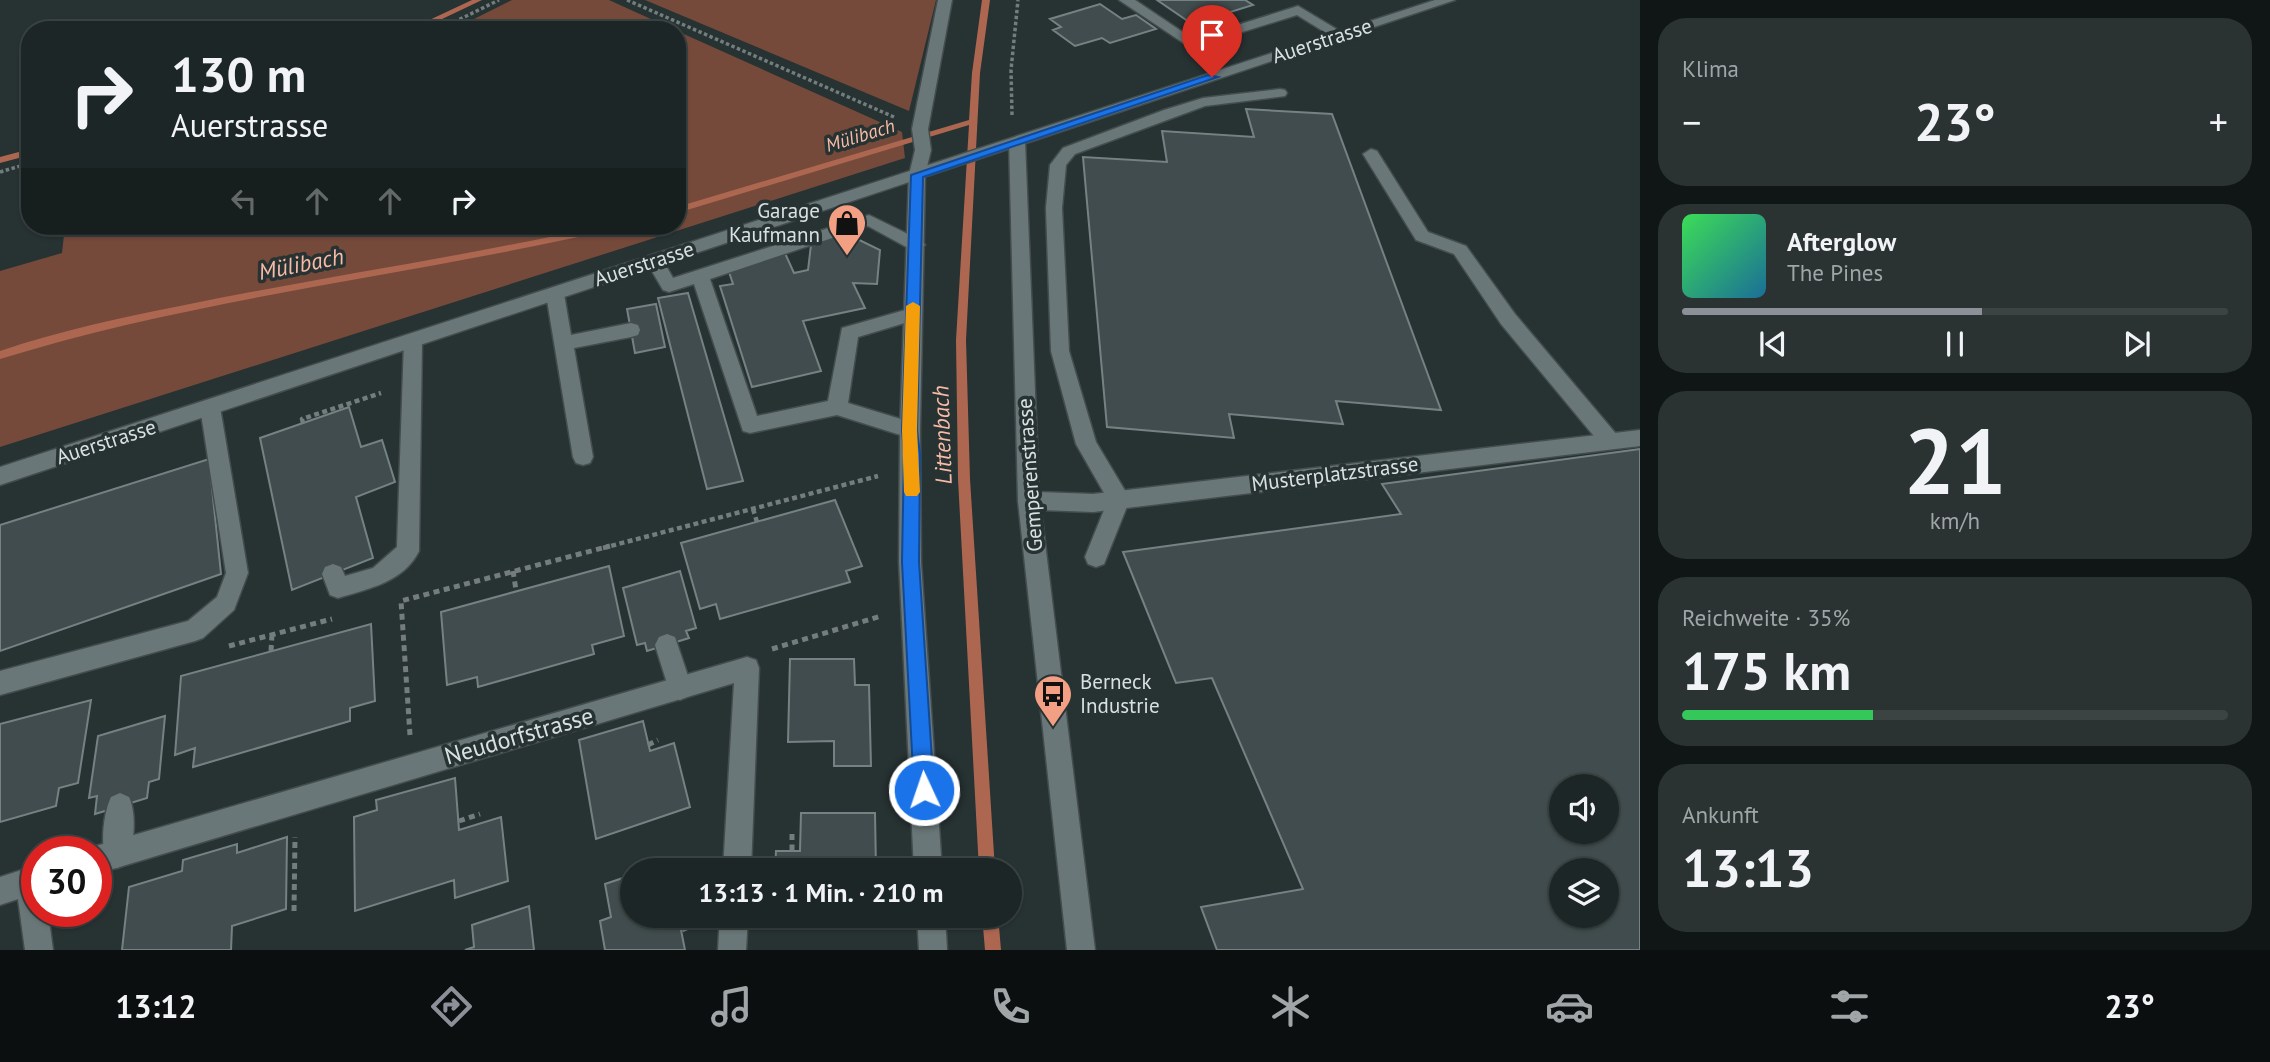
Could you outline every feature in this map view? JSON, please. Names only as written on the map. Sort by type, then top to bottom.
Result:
[{"type":"street","points":[[927,858],[911,562],[912,314],[917,175],[923,150],[920,129],[944,0]]},
{"type":"street","points":[[1126,0],[1191,44],[1298,10]]},
{"type":"street","points":[[1281,0],[1340,36]]},
{"type":"street","name":"Auerstrasse","points":[[0,476],[1448,0]]},
{"type":"street","points":[[1097,557],[1119,499],[1086,444],[1060,351],[1054,208],[1058,165],[1069,151],[1203,102],[1280,93]]},
{"type":"street","points":[[1161,94],[1180,110]]},
{"type":"street","name":"Gemperenstrasse","points":[[1017,141],[1029,501],[1081,950]]},
{"type":"street","points":[[1371,154],[1422,236],[1460,250],[1508,319],[1610,441]]},
{"type":"street","points":[[655,261],[669,286],[869,220],[916,245]]},
{"type":"street","points":[[700,276],[750,425],[837,407],[910,430]]},
{"type":"street","points":[[555,294],[583,457]]},
{"type":"street","points":[[837,407],[849,333],[912,314]]},
{"type":"street","points":[[564,343],[631,330]]},
{"type":"street","points":[[332,574],[338,587],[380,576],[408,551],[413,341]]},
{"type":"street","points":[[0,683],[195,630],[226,603],[237,573],[210,407]]},
{"type":"street","name":"Musterplatzstrasse","points":[[1029,501],[1093,503],[1640,438]]},
{"type":"street","points":[[667,645],[680,688]]},
{"type":"street","points":[[738,858],[747,668]]},
{"type":"street","name":"Neudorfstrasse","points":[[112,855],[747,668]]},
{"type":"street","points":[[112,836],[120,806]]},
{"type":"street","points":[[0,891],[21,884]]},
{"type":"street","points":[[37,927],[39,950]]},
{"type":"street","points":[[732,950],[733,928]]},
{"type":"street","points":[[932,928],[933,950]]},
{"type":"path","points":[[456,21],[499,0]]},
{"type":"path","points":[[626,0],[674,21]]},
{"type":"path","points":[[1017,141],[1020,126],[1011,112],[1011,70],[1018,0]]},
{"type":"path","points":[[686,26],[920,129]]},
{"type":"path","points":[[0,172],[21,166]]},
{"type":"path","points":[[303,423],[302,419],[412,383]]},
{"type":"path","points":[[388,604],[912,467]]},
{"type":"path","points":[[753,509],[757,522]]},
{"type":"path","points":[[513,571],[516,590]]},
{"type":"path","points":[[401,601],[413,767]]},
{"type":"path","points":[[747,668],[762,652],[914,606]]},
{"type":"path","points":[[218,648],[336,618]]},
{"type":"path","points":[[271,651],[272,634]]},
{"type":"path","points":[[648,745],[658,740]]},
{"type":"path","points":[[458,821],[480,814]]},
{"type":"path","points":[[792,834],[792,851]]},
{"type":"path","points":[[294,911],[295,835]]},
{"type":"shaded area","points":[[512,0],[609,0],[655,21],[470,21]]},
{"type":"shaded area","points":[[645,0],[936,0],[909,111]]},
{"type":"shaded area","points":[[686,35],[902,132],[905,158],[686,228]]},
{"type":"shaded area","points":[[64,235],[664,235],[0,447],[0,271],[62,253]]},
{"type":"building","points":[[1157,0],[1245,0],[1253,5],[1192,24]]},
{"type":"building","points":[[1100,4],[1122,19],[1136,15],[1156,29],[1110,43],[1102,38],[1075,46],[1053,30],[1061,27],[1050,19]]},
{"type":"building","points":[[1246,109],[1332,114],[1441,410],[1336,401],[1343,424],[1229,414],[1234,438],[1107,427],[1083,157],[1167,162],[1162,131],[1254,137]]},
{"type":"building","points":[[845,233],[880,250],[877,284],[853,283],[865,308],[803,321],[821,371],[752,387],[720,286],[733,284],[726,263],[784,251],[794,273],[808,270],[811,245]]},
{"type":"building","points":[[688,293],[743,481],[707,489],[658,298]]},
{"type":"building","points":[[656,304],[665,347],[635,353],[627,309]]},
{"type":"building","points":[[349,407],[361,447],[382,440],[395,482],[356,497],[373,558],[292,590],[260,438]]},
{"type":"building","points":[[1640,449],[1640,950],[1217,950],[1201,907],[1303,889],[1212,678],[1176,683],[1123,552],[1401,514],[1382,484]]},
{"type":"building","points":[[209,459],[221,574],[0,651],[0,525]]},
{"type":"building","points":[[835,500],[862,566],[846,571],[850,582],[720,619],[716,604],[700,609],[681,543]]},
{"type":"building","points":[[609,566],[624,636],[592,645],[594,654],[478,687],[477,677],[447,685],[441,612]]},
{"type":"building","points":[[680,571],[696,628],[686,631],[689,638],[647,651],[645,643],[637,645],[623,588]]},
{"type":"building","points":[[371,624],[375,701],[350,708],[350,721],[193,767],[195,748],[175,755],[181,676]]},
{"type":"building","points":[[790,659],[854,659],[855,685],[869,685],[871,766],[834,766],[834,741],[788,742]]},
{"type":"building","points":[[91,700],[78,783],[59,788],[56,806],[0,822],[0,724]]},
{"type":"building","points":[[165,716],[159,779],[149,782],[147,798],[95,814],[97,796],[89,798],[98,736]]},
{"type":"building","points":[[643,721],[650,751],[674,743],[690,807],[596,839],[579,740]]},
{"type":"building","points":[[455,778],[459,830],[501,817],[508,881],[455,898],[454,880],[355,911],[354,817],[377,810],[376,800]]},
{"type":"building","points":[[801,813],[875,813],[876,858],[776,858],[776,851],[800,851]]},
{"type":"building","points":[[287,837],[286,909],[232,926],[231,950],[122,950],[129,887],[182,871],[183,860],[237,844],[237,853]]},
{"type":"building","points":[[620,879],[620,928],[681,928],[685,950],[605,950],[600,921],[611,917],[605,884]]},
{"type":"building","points":[[529,906],[534,950],[465,950],[474,947],[472,925]]},
{"type":"waterway","points":[[432,21],[478,0]]},
{"type":"waterway","name":"Littenbach","points":[[973,121],[976,73],[986,0]]},
{"type":"waterway","name":"Mülibach","points":[[686,207],[973,121]]},
{"type":"waterway","name":"Littenbach","points":[[973,121],[961,340],[964,479],[986,858]]},
{"type":"waterway","points":[[0,160],[21,154]]},
{"type":"waterway","name":"Mülibach","points":[[0,355],[57,337],[211,303],[575,235]]},
{"type":"waterway","name":"Littenbach","points":[[991,928],[993,950]]},
{"type":"slow traffic","points":[[912,492],[910,430],[913,306]]},
{"type":"place","name":"Garage Kaufmann","points":[[847,257]]},
{"type":"place","name":"Berneck Industrie","points":[[1053,728]]},
{"type":"route","points":[[924,790],[911,562],[910,430],[917,175],[1212,77]]}]
